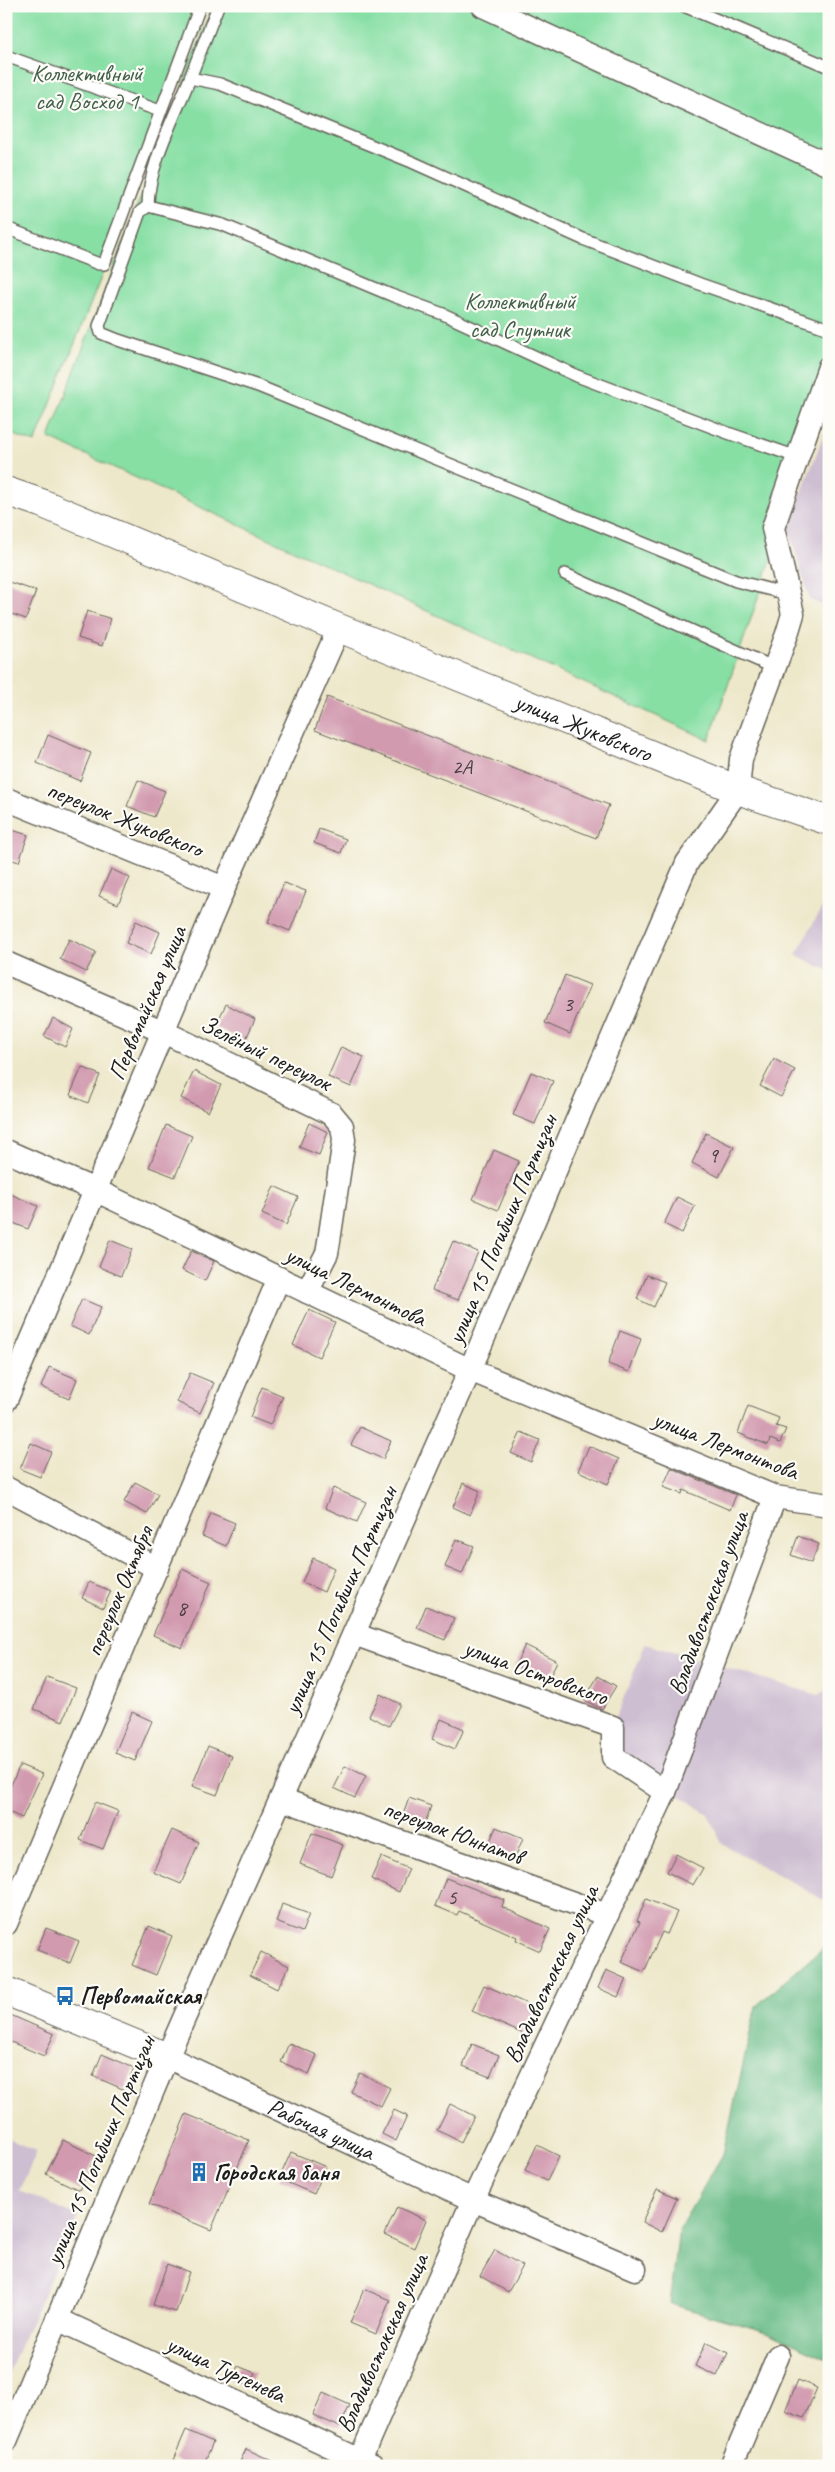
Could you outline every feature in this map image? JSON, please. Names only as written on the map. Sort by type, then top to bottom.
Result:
[{"type":"street","points":[[484,6],[829,165]]},
{"type":"street","points":[[738,790],[741,759],[793,614],[772,528],[829,367]]},
{"type":"street","name":"улица Жуковского","points":[[6,491],[40,503],[339,628],[738,790],[829,821]]},
{"type":"street","name":"Первомайская улица","points":[[6,1400],[224,888],[339,628]]},
{"type":"street","name":"улица 15 Погибших Партизан","points":[[6,2441],[167,2057],[470,1370],[687,863],[738,790]]},
{"type":"street","name":"переулок Жуковского","points":[[6,799],[224,888]]},
{"type":"street","name":"Зелёный переулок","points":[[6,963],[164,1032],[332,1114],[342,1126],[344,1140],[330,1241],[307,1292]]},
{"type":"street","name":"улица Лермонтова","points":[[6,1151],[95,1190],[470,1370],[775,1497],[829,1504]]},
{"type":"street","name":"переулок Октября","points":[[6,1924],[279,1278]]},
{"type":"street","points":[[6,1488],[157,1568]]},
{"type":"street","name":"Владивостокская улица","points":[[363,2464],[473,2200],[665,1792],[775,1497]]},
{"type":"street","name":"улица Островского","points":[[354,1634],[613,1727],[613,1757],[665,1792]]},
{"type":"street","name":"переулок Юннатов","points":[[281,1799],[607,1915]]},
{"type":"street","name":"Рабочая улица","points":[[6,1991],[167,2057],[473,2200],[635,2269]]},
{"type":"street","name":"улица Тургенева","points":[[57,2319],[363,2464]]},
{"type":"street","points":[[731,2466],[778,2356]]},
{"type":"lane","points":[[6,228],[99,264],[104,264],[200,6]]},
{"type":"lane","points":[[218,6],[151,182],[148,206],[140,212],[99,326],[101,333],[258,386],[736,581],[787,594]]},
{"type":"lane","points":[[684,6],[829,67]]},
{"type":"lane","points":[[6,56],[160,111]]},
{"type":"lane","points":[[190,78],[220,84],[402,158],[583,239],[700,284],[829,329]]},
{"type":"lane","points":[[148,206],[223,225],[391,296],[443,314],[577,376],[797,457]]},
{"type":"lane","points":[[565,574],[775,668]]},
{"type":"shaded area","points":[[829,421],[829,608],[810,600],[788,528]]},
{"type":"shaded area","points":[[829,894],[829,971],[796,955]]},
{"type":"shaded area","points":[[645,1644],[818,1695],[829,1688],[829,1903],[722,1844],[708,1814],[620,1757],[614,1722]]},
{"type":"shaded area","points":[[6,2138],[37,2151],[20,2191],[78,2216],[6,2378]]},
{"type":"green space","name":"Коллективный сад Восход 1","points":[[6,6],[203,6],[106,265],[35,443],[6,432]]},
{"type":"green space","name":"Коллективный сад Спутник","points":[[213,6],[829,6],[829,392],[709,740],[49,438]]},
{"type":"green space","points":[[829,1934],[829,2360],[767,2332],[670,2304],[679,2229],[723,2154],[756,2006],[823,1948]]},
{"type":"building","points":[[6,581],[36,591],[26,619],[6,612]]},
{"type":"building","points":[[87,611],[111,619],[102,646],[78,638]]},
{"type":"building","points":[[327,697],[609,805],[596,838],[315,730]]},
{"type":"building","points":[[48,735],[91,753],[80,781],[37,763]]},
{"type":"building","points":[[138,780],[165,791],[154,817],[127,806]]},
{"type":"building","points":[[6,828],[28,835],[19,862],[6,858]]},
{"type":"building","points":[[319,829],[346,839],[341,853],[314,843]]},
{"type":"building","points":[[111,869],[130,878],[118,904],[99,896]]},
{"type":"building","points":[[284,883],[306,891],[290,931],[268,922]]},
{"type":"building","points":[[136,921],[160,932],[151,954],[126,943]]},
{"type":"building","points":[[69,939],[96,952],[86,972],[60,959]]},
{"type":"building","points":[[565,975],[590,985],[570,1034],[545,1023]]},
{"type":"building","points":[[226,1004],[255,1019],[245,1041],[215,1027]]},
{"type":"building","points":[[53,1018],[73,1029],[65,1047],[44,1036]]},
{"type":"building","points":[[341,1047],[364,1057],[351,1087],[328,1077]]},
{"type":"building","points":[[774,1059],[795,1070],[781,1097],[760,1086]]},
{"type":"building","points":[[82,1067],[100,1075],[88,1103],[70,1095]]},
{"type":"building","points":[[194,1071],[221,1085],[208,1112],[181,1098]]},
{"type":"building","points":[[531,1072],[553,1081],[535,1124],[513,1115]]},
{"type":"building","points":[[309,1123],[328,1132],[319,1155],[299,1147]]},
{"type":"building","points":[[166,1125],[192,1136],[175,1177],[149,1167]]},
{"type":"building","points":[[706,1133],[734,1147],[719,1177],[692,1163]]},
{"type":"building","points":[[494,1150],[519,1161],[498,1210],[473,1199]]},
{"type":"building","points":[[274,1186],[298,1197],[286,1225],[262,1214]]},
{"type":"building","points":[[6,1192],[38,1206],[28,1229],[6,1220]]},
{"type":"building","points":[[677,1197],[695,1206],[682,1233],[664,1224]]},
{"type":"building","points":[[110,1240],[132,1249],[121,1276],[99,1267]]},
{"type":"building","points":[[453,1241],[478,1252],[458,1300],[432,1290]]},
{"type":"building","points":[[191,1251],[214,1261],[205,1281],[182,1270]]},
{"type":"building","points":[[647,1275],[665,1282],[654,1307],[637,1299]]},
{"type":"building","points":[[82,1299],[101,1307],[89,1335],[70,1326]]},
{"type":"building","points":[[309,1310],[335,1322],[319,1357],[293,1345]]},
{"type":"building","points":[[620,1331],[641,1339],[629,1372],[608,1364]]},
{"type":"building","points":[[49,1367],[77,1379],[69,1399],[41,1387]]},
{"type":"building","points":[[190,1373],[214,1383],[200,1413],[177,1402]]},
{"type":"building","points":[[262,1387],[283,1396],[270,1425],[250,1417]]},
{"type":"building","points":[[748,1406],[779,1418],[776,1426],[786,1429],[780,1443],[770,1439],[768,1445],[738,1433]]},
{"type":"building","points":[[360,1427],[391,1441],[383,1459],[351,1445]]},
{"type":"building","points":[[521,1432],[540,1440],[531,1462],[511,1453]]},
{"type":"building","points":[[31,1443],[51,1452],[40,1477],[20,1469]]},
{"type":"building","points":[[589,1446],[619,1459],[608,1484],[578,1471]]},
{"type":"building","points":[[671,1468],[736,1495],[730,1510],[683,1490],[682,1494],[663,1487]]},
{"type":"building","points":[[135,1482],[158,1494],[147,1514],[124,1502]]},
{"type":"building","points":[[463,1483],[480,1491],[470,1515],[453,1507]]},
{"type":"building","points":[[333,1488],[366,1502],[357,1522],[325,1508]]},
{"type":"building","points":[[211,1513],[235,1523],[226,1546],[202,1536]]},
{"type":"building","points":[[798,1536],[819,1544],[811,1563],[791,1555]]},
{"type":"building","points":[[456,1539],[474,1546],[462,1574],[445,1567]]},
{"type":"building","points":[[313,1558],[334,1568],[324,1592],[302,1582]]},
{"type":"building","points":[[182,1569],[211,1582],[182,1648],[153,1635]]},
{"type":"building","points":[[89,1582],[111,1591],[103,1608],[82,1598]]},
{"type":"building","points":[[426,1606],[454,1618],[445,1640],[417,1628]]},
{"type":"building","points":[[525,1645],[557,1661],[548,1681],[515,1666]]},
{"type":"building","points":[[598,1676],[616,1686],[602,1709],[584,1700]]},
{"type":"building","points":[[47,1677],[76,1688],[63,1721],[34,1709]]},
{"type":"building","points":[[380,1694],[400,1704],[389,1726],[369,1716]]},
{"type":"building","points":[[132,1712],[152,1721],[135,1761],[115,1753]]},
{"type":"building","points":[[441,1719],[464,1729],[455,1749],[432,1739]]},
{"type":"building","points":[[208,1746],[232,1756],[217,1795],[192,1786]]},
{"type":"building","points":[[20,1765],[42,1774],[22,1818],[6,1811],[6,1796]]},
{"type":"building","points":[[345,1766],[366,1776],[355,1798],[334,1788]]},
{"type":"building","points":[[409,1798],[431,1806],[425,1823],[403,1815]]},
{"type":"building","points":[[95,1802],[118,1811],[103,1849],[80,1840]]},
{"type":"building","points":[[496,1827],[523,1838],[514,1860],[487,1848]]},
{"type":"building","points":[[172,1830],[199,1842],[181,1884],[153,1872]]},
{"type":"building","points":[[312,1833],[343,1845],[331,1876],[300,1864]]},
{"type":"building","points":[[676,1854],[703,1868],[693,1885],[667,1872]]},
{"type":"building","points":[[381,1857],[409,1869],[399,1892],[371,1879]]},
{"type":"building","points":[[446,1878],[504,1900],[502,1907],[550,1929],[540,1951],[516,1940],[517,1937],[459,1911],[457,1915],[435,1906]]},
{"type":"building","points":[[646,1899],[677,1912],[667,1934],[662,1932],[644,1972],[621,1962],[640,1922],[637,1921]]},
{"type":"building","points":[[282,1904],[309,1914],[302,1932],[276,1922]]},
{"type":"building","points":[[149,1926],[172,1936],[156,1975],[132,1965]]},
{"type":"building","points":[[46,1928],[79,1941],[70,1963],[37,1950]]},
{"type":"building","points":[[261,1952],[289,1966],[277,1989],[250,1975]]},
{"type":"building","points":[[606,1970],[626,1979],[618,1997],[598,1988]]},
{"type":"building","points":[[484,1985],[539,2009],[528,2036],[472,2011]]},
{"type":"building","points":[[6,2013],[54,2034],[44,2056],[6,2040]]},
{"type":"building","points":[[289,2043],[317,2055],[309,2074],[281,2062]]},
{"type":"building","points":[[472,2044],[499,2055],[490,2077],[463,2066]]},
{"type":"building","points":[[102,2054],[134,2068],[125,2090],[93,2076]]},
{"type":"building","points":[[360,2073],[390,2088],[381,2106],[351,2092]]},
{"type":"building","points":[[450,2104],[474,2116],[461,2142],[437,2130]]},
{"type":"building","points":[[394,2110],[407,2116],[396,2141],[382,2134]]},
{"type":"building","name":"Городская баня","points":[[186,2114],[249,2140],[211,2230],[149,2204]]},
{"type":"building","points":[[63,2140],[96,2156],[79,2190],[46,2174]]},
{"type":"building","points":[[537,2145],[559,2156],[547,2181],[525,2170]]},
{"type":"building","points":[[291,2152],[326,2167],[314,2194],[279,2179]]},
{"type":"building","points":[[657,2189],[677,2198],[662,2232],[642,2222]]},
{"type":"building","points":[[397,2207],[426,2220],[414,2248],[385,2234]]},
{"type":"building","points":[[495,2250],[523,2266],[508,2292],[480,2276]]},
{"type":"building","points":[[167,2264],[189,2272],[176,2312],[153,2305]]},
{"type":"building","points":[[364,2289],[390,2300],[376,2334],[350,2323]]},
{"type":"building","points":[[706,2342],[728,2353],[717,2376],[695,2366]]},
{"type":"building","points":[[238,2366],[255,2373],[249,2386],[232,2379]]},
{"type":"building","points":[[798,2380],[817,2388],[804,2418],[785,2411]]},
{"type":"building","points":[[323,2393],[350,2405],[340,2427],[313,2415]]},
{"type":"building","points":[[186,2430],[213,2442],[203,2466],[186,2466],[173,2460]]},
{"type":"building","points":[[246,2449],[284,2466],[238,2466]]},
{"type":"place","name":"Первомайская","points":[[65,1996]]},
{"type":"place","name":"Городская баня","points":[[199,2172]]}]
